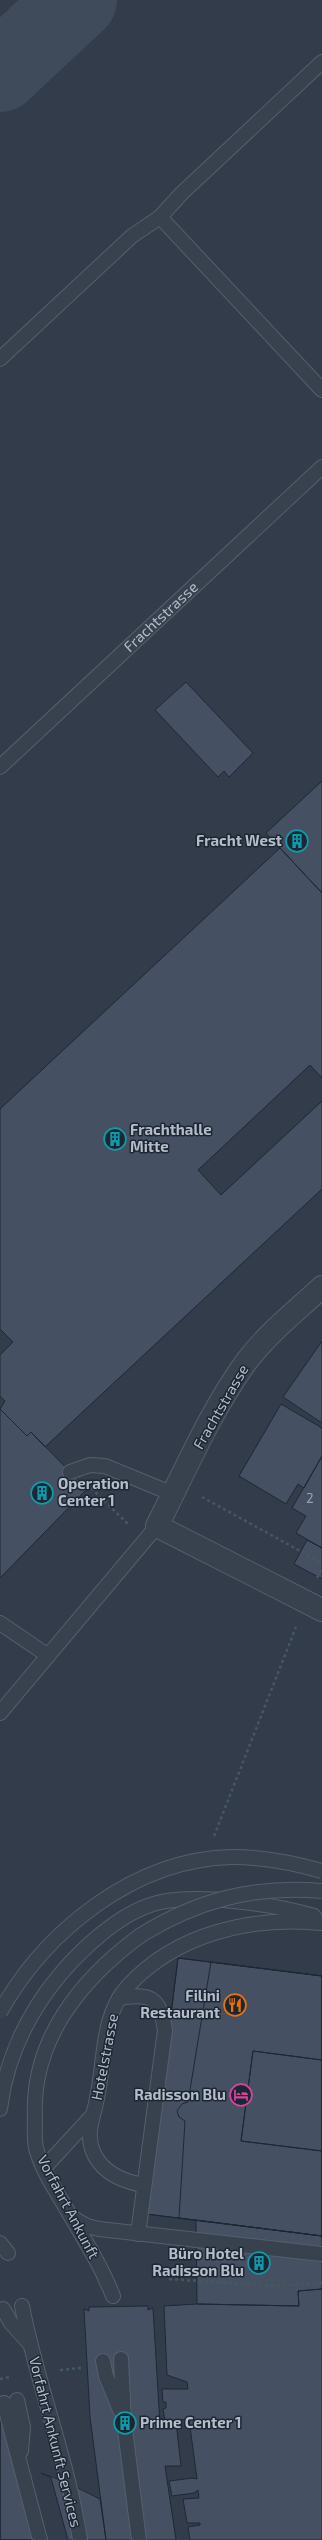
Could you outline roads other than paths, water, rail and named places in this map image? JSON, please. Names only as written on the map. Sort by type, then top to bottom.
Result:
[{"type":"street","name":"Frachtstrasse","points":[[157,1526],[229,1387],[247,1361],[273,1332],[322,1287]]},
{"type":"street","points":[[157,1526],[314,1606]]},
{"type":"lane","points":[[0,359],[132,236],[160,217],[182,193],[322,62]]},
{"type":"lane","points":[[160,217],[322,390]]},
{"type":"lane","name":"Frachtstrasse","points":[[0,767],[322,466]]},
{"type":"lane","points":[[70,1472],[90,1465],[105,1466],[173,1494]]},
{"type":"lane","points":[[0,1712],[157,1526]]},
{"type":"lane","points":[[0,1623],[47,1655]]},
{"type":"lane","points":[[0,2012],[40,1955],[59,1934],[82,1915],[130,1885],[184,1865],[232,1857],[271,1860],[322,1871]]},
{"type":"lane","name":"Vorfahrt Ankunft","points":[[113,2296],[100,2266],[44,2168],[36,2148],[35,2089],[47,2043],[58,2021],[86,1983],[123,1948],[141,1935],[179,1913],[232,1896],[278,1890],[322,1891]]},
{"type":"lane","points":[[0,2109],[4,2081],[13,2054],[34,2011],[49,1989],[82,1950],[121,1919],[141,1908],[161,1902],[186,1900],[267,1905],[322,1919]]},
{"type":"lane","name":"Hotelstrasse","points":[[143,2185],[129,2182],[111,2174],[98,2161],[90,2139],[92,2117],[97,2099],[107,2031],[119,1998],[140,1974],[165,1955],[208,1935],[262,1923],[300,1921],[322,1923]]},
{"type":"lane","name":"Hotelstrasse","points":[[119,1998],[137,1995],[152,2000],[162,2011],[165,2030],[143,2185],[138,2234]]},
{"type":"lane","name":"Hotelstrasse","points":[[44,2168],[92,2117]]},
{"type":"lane","points":[[71,2216],[87,2226],[138,2234],[322,2254]]},
{"type":"lane","name":"Vorfahrt Ankunft Services","points":[[22,2306],[30,2344],[67,2479],[80,2540]]},
{"type":"lane","points":[[4,2309],[11,2323],[30,2344]]},
{"type":"lane","points":[[121,2359],[124,2422],[139,2540]]},
{"type":"lane","points":[[103,2361],[106,2376],[124,2422]]},
{"type":"lane","points":[[11,2402],[19,2459],[40,2540]]},
{"type":"lane","points":[[0,2427],[19,2459]]},
{"type":"place","name":"Fracht West","points":[[297,841]]},
{"type":"place","name":"Frachthalle Mitte","points":[[115,1139]]},
{"type":"place","name":"Operation Center 1","points":[[42,1493]]},
{"type":"place","name":"Filini Restaurant","points":[[235,2005]]},
{"type":"place","name":"Radisson Blu","points":[[241,2095]]},
{"type":"place","name":"Büro Hotel Radisson Blu","points":[[259,2263]]},
{"type":"place","name":"Prime Center 1","points":[[125,2423]]}]
